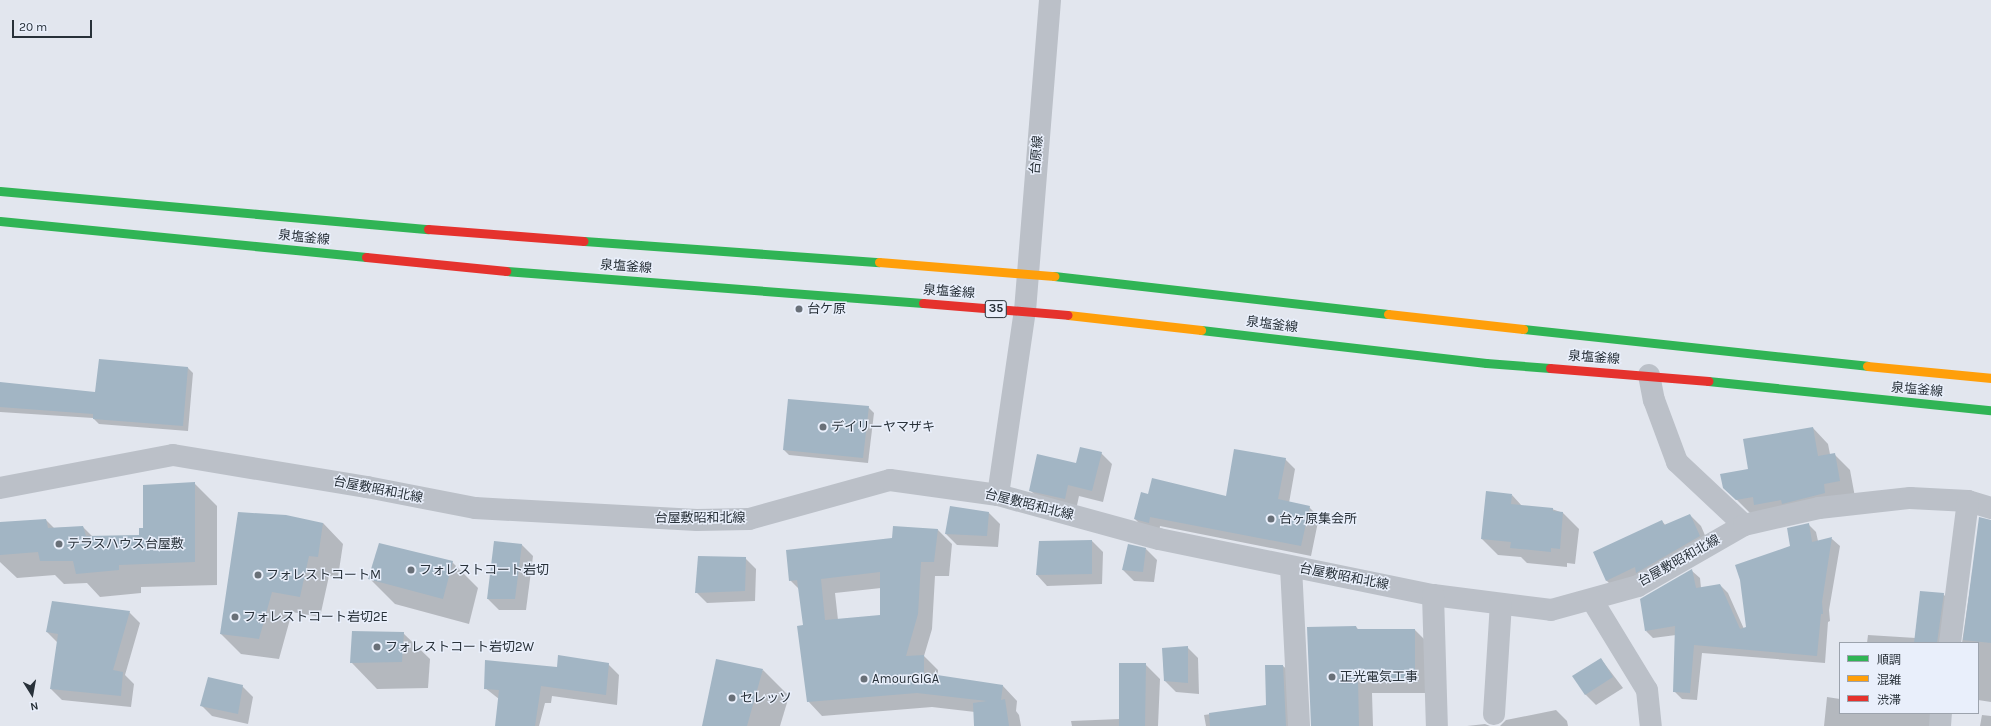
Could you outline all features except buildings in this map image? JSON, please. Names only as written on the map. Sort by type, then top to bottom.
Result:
[{"type":"main road","name":"泉塩釜線","points":[[0,192],[479,233],[1027,273],[1626,341],[1991,378]]},
{"type":"main road","name":"泉塩釜線","points":[[0,221],[485,268],[1024,311],[1486,363],[1649,375],[1991,410]]},
{"type":"street","name":"台原線","points":[[998,495],[1024,311],[1050,0]]},
{"type":"street","points":[[1649,375],[1654,400],[1677,462],[1744,525]]},
{"type":"street","name":"台屋敷昭和北線","points":[[0,488],[173,455],[367,487],[475,508],[697,520],[749,519],[890,480],[998,495],[1159,539],[1433,595],[1551,610],[1592,600],[1638,586],[1744,525],[1819,508],[1910,498],[1968,502],[1991,508]]},
{"type":"street","points":[[1950,642],[1968,502]]},
{"type":"street","points":[[1291,566],[1299,726]]},
{"type":"street","points":[[1433,595],[1437,726]]},
{"type":"street","points":[[1592,600],[1646,690],[1651,726]]},
{"type":"street","points":[[1494,714],[1501,604]]},
{"type":"street","points":[[1940,726],[1941,714]]},
{"type":"traffic: fast","points":[[0,191],[428,229]]},
{"type":"traffic: fast","points":[[0,221],[366,257]]},
{"type":"traffic: fast","points":[[584,241],[879,262]]},
{"type":"traffic: fast","points":[[506,271],[923,303]]},
{"type":"traffic: fast","points":[[1054,276],[1388,314]]},
{"type":"traffic: fast","points":[[1523,329],[1867,366]]},
{"type":"traffic: fast","points":[[1201,330],[1486,363],[1550,368]]},
{"type":"traffic: fast","points":[[1708,381],[1991,410]]},
{"type":"traffic: slow","points":[[879,262],[1054,276]]},
{"type":"traffic: slow","points":[[1388,314],[1523,329]]},
{"type":"traffic: slow","points":[[1068,315],[1201,330]]},
{"type":"traffic: slow","points":[[1867,366],[1991,378]]},
{"type":"traffic: jam","points":[[428,229],[584,241]]},
{"type":"traffic: jam","points":[[366,257],[506,271]]},
{"type":"traffic: jam","points":[[923,303],[1068,315]]},
{"type":"traffic: jam","points":[[1550,368],[1708,381]]},
{"type":"place","name":"台ケ原","points":[[799,309]]},
{"type":"place","name":"デイリーヤマザキ","points":[[823,427]]},
{"type":"place","name":"台ヶ原集会所","points":[[1271,519]]},
{"type":"place","name":"テラスハウス台屋敷","points":[[59,544]]},
{"type":"place","name":"フォレストコート岩切","points":[[411,570]]},
{"type":"place","name":"フォレストコートM","points":[[258,575]]},
{"type":"place","name":"フォレストコート岩切2E","points":[[235,617]]},
{"type":"place","name":"フォレストコート岩切2W","points":[[377,647]]},
{"type":"place","name":"正光電気工事","points":[[1332,677]]},
{"type":"place","name":"AmourGIGA","points":[[864,679]]},
{"type":"place","name":"セレッソ","points":[[732,698]]}]
